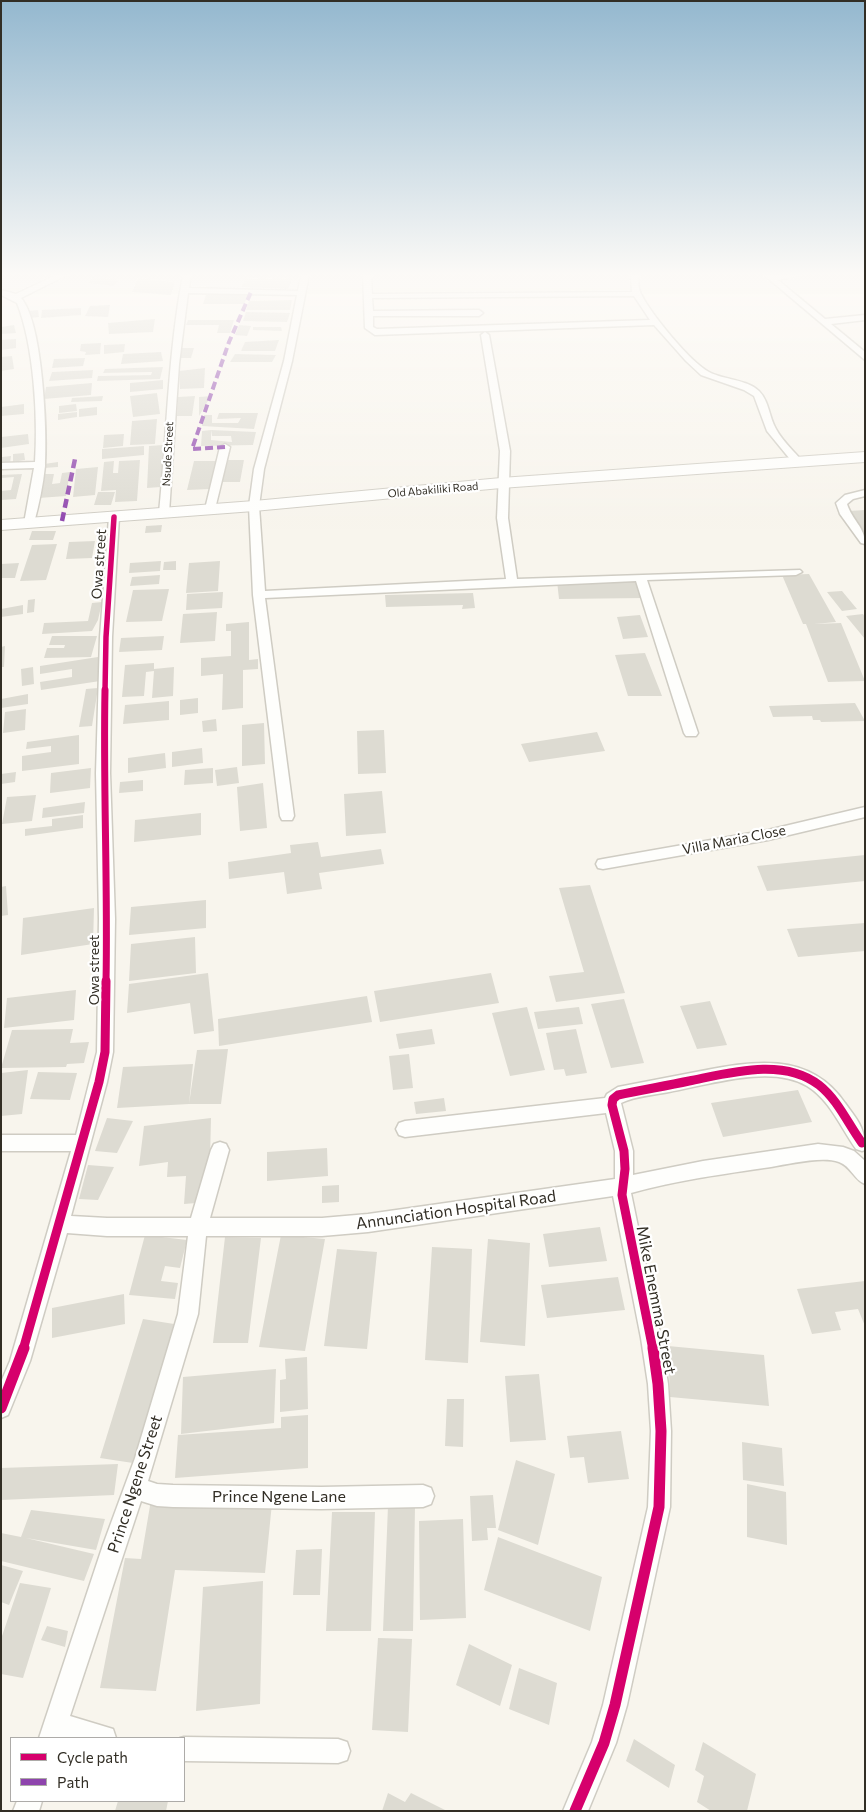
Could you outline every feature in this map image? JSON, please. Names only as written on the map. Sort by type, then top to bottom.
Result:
[{"type":"main road","name":"Old Abakiliki Road","points":[[1,525],[254,506],[502,483],[865,457]]},
{"type":"street","points":[[29,523],[40,465],[41,445],[33,360]]},
{"type":"street","name":"Nsude Street","points":[[164,513],[171,404],[176,360]]},
{"type":"street","points":[[287,816],[259,595],[254,506],[259,469],[288,360]]},
{"type":"street","points":[[487,360],[505,452],[506,469],[502,483],[502,512],[512,583]]},
{"type":"street","points":[[692,360],[703,372],[727,382],[749,388],[757,394],[769,425],[785,448],[798,462]]},
{"type":"street","points":[[210,509],[225,447]]},
{"type":"street","points":[[1,466],[40,465]]},
{"type":"street","points":[[865,494],[849,497],[841,503],[845,514],[865,541]]},
{"type":"street","name":"Owa street","points":[[1,1408],[20,1361],[100,1082],[105,1052],[107,929],[103,773],[106,638],[114,517]]},
{"type":"street","points":[[259,595],[796,572]]},
{"type":"street","points":[[641,578],[690,733]]},
{"type":"street","name":"Villa Maria Close","points":[[603,864],[768,834],[865,812]]},
{"type":"street","points":[[405,1129],[612,1105],[613,1099],[618,1095],[744,1070],[762,1069],[799,1076],[820,1085],[863,1140],[847,1157],[865,1176]]},
{"type":"street","name":"Mike Enemma Street","points":[[576,1811],[604,1743],[615,1705],[659,1507],[661,1439],[658,1384],[651,1338],[622,1195],[624,1186],[624,1151],[612,1105]]},
{"type":"street","points":[[1,1143],[82,1144]]},
{"type":"street","name":"Prince Ngene Street","points":[[54,1731],[114,1545],[136,1488],[188,1314],[198,1226],[220,1150]]},
{"type":"street","name":"Annunciation Hospital Road","points":[[60,1224],[107,1227],[322,1227],[368,1223],[624,1186],[643,1180],[741,1163],[830,1152],[847,1157]]},
{"type":"street","name":"Prince Ngene Lane","points":[[136,1488],[173,1496],[321,1498],[423,1496]]},
{"type":"street","points":[[54,1731],[97,1737]]},
{"type":"street","points":[[185,1749],[338,1751]]},
{"type":"building","points":[[1,360],[13,360],[14,369],[1,371]]},
{"type":"building","points":[[54,360],[85,360],[83,366],[52,368]]},
{"type":"building","points":[[122,360],[163,361],[121,364]]},
{"type":"building","points":[[232,360],[273,360],[272,362],[230,362]]},
{"type":"building","points":[[163,367],[160,379],[97,381],[98,376],[151,375],[152,372],[103,373],[105,369]]},
{"type":"building","points":[[205,368],[204,388],[180,389],[179,371]]},
{"type":"building","points":[[93,370],[92,378],[49,381],[52,372]]},
{"type":"building","points":[[163,380],[163,389],[130,392],[130,383]]},
{"type":"building","points":[[92,383],[91,395],[44,399],[46,387]]},
{"type":"building","points":[[157,393],[160,414],[133,417],[130,396]]},
{"type":"building","points":[[103,396],[102,401],[71,402],[72,398]]},
{"type":"building","points":[[195,396],[192,416],[177,416],[178,397]]},
{"type":"building","points":[[211,396],[199,416],[199,397]]},
{"type":"building","points":[[24,404],[24,414],[1,416],[1,407]]},
{"type":"building","points":[[76,404],[77,411],[59,413],[59,406]]},
{"type":"building","points":[[97,407],[97,415],[79,417],[79,409]]},
{"type":"building","points":[[77,412],[77,417],[58,420],[58,414]]},
{"type":"building","points":[[219,413],[258,413],[254,429],[202,426],[204,415],[212,415],[212,423],[238,423],[241,418],[217,419]]},
{"type":"building","points":[[157,419],[155,444],[130,445],[132,421]]},
{"type":"building","points":[[211,430],[256,432],[253,445],[201,446],[202,431]],"holes":[[[211,430],[212,436],[231,436],[232,442],[211,440]]]},
{"type":"building","points":[[28,434],[29,444],[1,448],[1,437]]},
{"type":"building","points":[[124,434],[123,446],[103,448],[104,435]]},
{"type":"building","points":[[163,445],[161,487],[147,488],[149,446]]},
{"type":"building","points":[[144,446],[144,455],[102,459],[102,449]]},
{"type":"building","points":[[24,453],[25,460],[13,462],[13,454]]},
{"type":"building","points":[[11,456],[10,463],[1,464],[2,457]]},
{"type":"building","points":[[140,460],[137,501],[115,502],[116,490],[101,491],[104,462],[114,461],[113,473],[118,473],[119,461]]},
{"type":"building","points":[[224,460],[244,460],[240,482],[219,482]]},
{"type":"building","points":[[194,461],[216,461],[210,489],[187,490]]},
{"type":"building","points":[[58,462],[58,467],[44,468],[44,464]]},
{"type":"building","points":[[98,467],[95,495],[73,497],[76,469]]},
{"type":"building","points":[[70,472],[66,496],[39,498],[43,474],[54,474],[52,484],[60,483],[62,473]]},
{"type":"building","points":[[22,474],[16,499],[1,500],[1,491],[11,490],[14,477],[1,478],[1,475]]},
{"type":"building","points":[[98,492],[115,492],[111,505],[94,505]]},
{"type":"building","points":[[865,510],[865,535],[848,511]]},
{"type":"building","points":[[162,525],[161,532],[145,533],[146,526]]},
{"type":"building","points":[[32,531],[56,531],[53,540],[29,540]]},
{"type":"building","points":[[95,541],[92,558],[66,559],[69,542]]},
{"type":"building","points":[[57,544],[46,580],[20,581],[32,545]]},
{"type":"building","points":[[161,561],[160,571],[129,573],[130,563]]},
{"type":"building","points":[[176,561],[176,570],[163,570],[164,562]]},
{"type":"building","points":[[220,561],[218,591],[186,593],[189,563]]},
{"type":"building","points":[[19,563],[15,578],[1,578],[1,564]]},
{"type":"building","points":[[809,574],[836,622],[814,624],[841,623],[865,681],[828,682],[806,624],[803,624],[782,575]]},
{"type":"building","points":[[160,575],[159,584],[130,586],[132,577]]},
{"type":"building","points":[[640,580],[644,598],[559,599],[557,581]]},
{"type":"building","points":[[169,589],[162,621],[126,622],[133,590]]},
{"type":"building","points":[[842,591],[857,609],[842,611],[827,592]]},
{"type":"building","points":[[223,592],[222,608],[186,610],[187,594]]},
{"type":"building","points":[[473,593],[475,608],[462,609],[463,605],[386,607],[385,595]]},
{"type":"building","points":[[35,599],[34,612],[27,613],[28,600]]},
{"type":"building","points":[[102,602],[98,620],[92,631],[42,634],[44,623],[88,621],[92,603]]},
{"type":"building","points":[[23,605],[23,614],[1,617],[1,609]]},
{"type":"building","points":[[217,612],[215,641],[180,643],[183,614]]},
{"type":"building","points":[[863,614],[865,617],[865,639],[846,616]]},
{"type":"building","points":[[640,615],[648,637],[623,639],[617,617]]},
{"type":"building","points":[[249,622],[249,660],[258,659],[258,669],[243,670],[243,708],[222,710],[223,674],[201,676],[201,658],[231,656],[231,631],[226,631],[226,624]]},
{"type":"building","points":[[52,636],[97,636],[91,657],[44,658],[47,648],[64,648],[65,645],[49,645]]},
{"type":"building","points":[[164,636],[162,650],[119,652],[121,638]]},
{"type":"building","points":[[5,646],[4,667],[1,667],[1,647]]},
{"type":"building","points":[[645,653],[662,696],[628,696],[615,655]]},
{"type":"building","points":[[98,657],[100,681],[41,690],[40,682],[72,677],[72,669],[40,674],[40,666]]},
{"type":"building","points":[[154,663],[154,669],[174,667],[173,696],[152,698],[154,671],[146,672],[144,696],[122,697],[125,665]]},
{"type":"building","points":[[33,667],[34,684],[22,686],[21,669]]},
{"type":"building","points":[[98,688],[92,726],[79,727],[86,689]]},
{"type":"building","points":[[28,694],[28,704],[1,708],[1,699]]},
{"type":"building","points":[[198,698],[198,713],[180,715],[180,700]]},
{"type":"building","points":[[169,701],[169,720],[123,724],[125,705]]},
{"type":"building","points":[[855,703],[865,721],[821,722],[820,720],[813,720],[812,716],[773,717],[769,706]]},
{"type":"building","points":[[26,709],[25,730],[3,733],[5,712]]},
{"type":"building","points":[[216,719],[217,731],[203,732],[202,721]]},
{"type":"building","points":[[264,723],[265,764],[242,766],[242,725]]},
{"type":"building","points":[[384,730],[386,773],[358,774],[357,731]]},
{"type":"building","points":[[597,732],[605,751],[529,762],[521,744]]},
{"type":"building","points":[[79,735],[79,764],[22,771],[22,756],[51,752],[51,746],[26,749],[27,742]]},
{"type":"building","points":[[202,748],[203,763],[172,767],[172,752]]},
{"type":"building","points":[[165,753],[166,768],[128,773],[128,758]]},
{"type":"building","points":[[237,767],[239,783],[217,786],[215,770]]},
{"type":"building","points":[[91,768],[90,788],[50,793],[51,773]]},
{"type":"building","points":[[213,768],[213,783],[184,785],[185,770]]},
{"type":"building","points":[[16,772],[15,782],[1,784],[1,774]]},
{"type":"building","points":[[143,780],[143,791],[119,793],[120,782]]},
{"type":"building","points":[[263,783],[267,828],[240,831],[237,787]]},
{"type":"building","points":[[382,791],[386,833],[346,836],[344,794]]},
{"type":"building","points":[[36,795],[32,821],[2,824],[7,797]]},
{"type":"building","points":[[85,802],[84,813],[42,818],[43,808]]},
{"type":"building","points":[[201,813],[201,835],[134,842],[135,820]]},
{"type":"building","points":[[83,815],[83,828],[25,836],[25,829],[52,826],[52,819]]},
{"type":"building","points":[[318,842],[321,857],[381,849],[384,864],[319,873],[322,889],[287,894],[284,872],[229,879],[228,862],[291,853],[290,845]]},
{"type":"building","points":[[865,855],[865,881],[767,891],[757,866]]},
{"type":"building","points":[[590,885],[625,993],[556,1002],[549,976],[584,972],[559,888]]},
{"type":"building","points":[[6,886],[8,915],[1,916],[1,887]]},
{"type":"building","points":[[206,900],[206,928],[129,935],[131,907]]},
{"type":"building","points":[[94,908],[93,944],[21,955],[23,918]]},
{"type":"building","points":[[865,923],[865,951],[798,957],[787,929]]},
{"type":"building","points":[[195,937],[196,973],[129,981],[131,944]]},
{"type":"building","points":[[208,973],[214,1031],[194,1034],[190,1003],[127,1013],[129,984]]},
{"type":"building","points":[[491,973],[499,1003],[380,1022],[374,991]]},
{"type":"building","points":[[76,990],[74,1020],[4,1028],[7,998]]},
{"type":"building","points":[[367,996],[372,1022],[219,1046],[218,1019]]},
{"type":"building","points":[[624,999],[644,1063],[611,1068],[591,1004]]},
{"type":"building","points":[[710,1001],[727,1045],[697,1049],[680,1006]]},
{"type":"building","points":[[527,1007],[545,1070],[510,1076],[492,1013]]},
{"type":"building","points":[[579,1007],[583,1024],[538,1029],[534,1012]]},
{"type":"building","points":[[73,1029],[70,1043],[89,1042],[84,1063],[67,1064],[66,1067],[1,1068],[12,1030]]},
{"type":"building","points":[[432,1029],[435,1044],[399,1049],[396,1034]]},
{"type":"building","points":[[576,1029],[587,1073],[566,1076],[564,1069],[554,1070],[546,1033]]},
{"type":"building","points":[[228,1049],[221,1104],[189,1104],[197,1050]]},
{"type":"building","points":[[409,1054],[413,1088],[393,1090],[389,1056]]},
{"type":"building","points":[[193,1064],[189,1104],[117,1108],[123,1067]]},
{"type":"building","points":[[28,1070],[22,1114],[1,1116],[1,1073]]},
{"type":"building","points":[[38,1072],[77,1073],[70,1100],[30,1099]]},
{"type":"building","points":[[798,1090],[812,1122],[723,1137],[711,1103]]},
{"type":"building","points":[[444,1098],[446,1111],[416,1114],[414,1102]]},
{"type":"building","points":[[107,1118],[133,1121],[117,1153],[95,1151]]},
{"type":"building","points":[[211,1118],[209,1202],[184,1204],[186,1176],[167,1177],[168,1162],[139,1166],[144,1126]]},
{"type":"building","points":[[327,1148],[328,1176],[267,1181],[267,1152]]},
{"type":"building","points":[[88,1165],[114,1167],[98,1200],[79,1199]]},
{"type":"building","points":[[339,1185],[339,1202],[322,1203],[322,1186]]},
{"type":"building","points":[[600,1227],[607,1261],[549,1267],[543,1234]]},
{"type":"building","points":[[145,1235],[187,1240],[180,1268],[165,1266],[161,1281],[178,1283],[175,1299],[129,1295]]},
{"type":"building","points":[[281,1235],[325,1239],[305,1351],[259,1347]]},
{"type":"building","points":[[225,1237],[261,1238],[248,1343],[213,1343]]},
{"type":"building","points":[[488,1239],[530,1243],[525,1346],[480,1342]]},
{"type":"building","points":[[432,1247],[472,1249],[468,1363],[425,1360]]},
{"type":"building","points":[[337,1249],[377,1252],[367,1349],[324,1346]]},
{"type":"building","points":[[618,1277],[625,1310],[547,1318],[541,1285]]},
{"type":"building","points":[[865,1281],[865,1326],[858,1309],[835,1312],[841,1330],[812,1334],[797,1289]]},
{"type":"building","points":[[124,1294],[125,1324],[52,1338],[52,1308]]},
{"type":"building","points":[[143,1319],[174,1324],[133,1463],[100,1458]]},
{"type":"building","points":[[668,1346],[764,1355],[769,1406],[670,1397]]},
{"type":"building","points":[[307,1357],[308,1409],[280,1412],[280,1380],[286,1379],[285,1359]]},
{"type":"building","points":[[276,1369],[274,1423],[181,1434],[183,1377]]},
{"type":"building","points":[[539,1374],[546,1440],[510,1442],[505,1376]]},
{"type":"building","points":[[447,1399],[464,1399],[463,1447],[445,1446]]},
{"type":"building","points":[[308,1415],[308,1468],[175,1478],[178,1435],[281,1428],[281,1417]]},
{"type":"building","points":[[621,1431],[629,1479],[588,1483],[584,1457],[570,1458],[567,1436]]},
{"type":"building","points":[[742,1442],[782,1448],[784,1486],[743,1480]]},
{"type":"building","points":[[516,1460],[555,1474],[538,1545],[498,1530]]},
{"type":"building","points":[[118,1464],[114,1495],[1,1500],[1,1468]]},
{"type":"building","points":[[747,1484],[786,1492],[787,1545],[747,1537]]},
{"type":"building","points":[[493,1495],[496,1528],[487,1528],[488,1540],[472,1541],[470,1496]]},
{"type":"building","points":[[151,1500],[272,1503],[265,1573],[175,1570],[156,1691],[100,1688],[125,1558],[141,1559]]},
{"type":"building","points":[[388,1506],[415,1506],[413,1631],[383,1631]]},
{"type":"building","points":[[31,1510],[105,1519],[96,1550],[26,1538],[94,1554],[84,1581],[1,1561],[1,1533],[21,1537]]},
{"type":"building","points":[[332,1512],[375,1512],[371,1631],[326,1631]]},
{"type":"building","points":[[463,1519],[466,1618],[420,1620],[419,1521]]},
{"type":"building","points":[[498,1537],[602,1577],[590,1631],[484,1590]]},
{"type":"building","points":[[322,1549],[320,1595],[293,1595],[296,1550]]},
{"type":"building","points":[[1,1565],[23,1571],[9,1605],[1,1602]]},
{"type":"building","points":[[263,1581],[260,1704],[196,1711],[203,1587]]},
{"type":"building","points":[[20,1583],[51,1588],[23,1678],[1,1674],[1,1639]]},
{"type":"building","points":[[47,1626],[68,1631],[65,1647],[41,1640]]},
{"type":"building","points":[[378,1638],[412,1639],[408,1732],[372,1730]]},
{"type":"building","points":[[469,1644],[512,1665],[500,1706],[456,1685]]},
{"type":"building","points":[[519,1668],[557,1683],[549,1725],[509,1709]]},
{"type":"building","points":[[634,1739],[675,1765],[669,1788],[626,1761]]},
{"type":"building","points":[[703,1742],[756,1774],[747,1811],[711,1811],[697,1802],[704,1776],[695,1770]]},
{"type":"building","points":[[388,1793],[405,1802],[411,1793],[447,1811],[382,1811]]},
{"type":"building","points":[[118,1802],[168,1802],[166,1811],[115,1811]]},
{"type":"marked path","points":[[223,360],[192,449],[225,447]]},
{"type":"marked path","points":[[62,521],[75,459]]},
{"type":"cycle path","points":[[1,1408],[20,1361],[60,1224],[99,1082],[105,1052],[107,919],[103,773],[106,637],[114,517]]},
{"type":"cycle path","points":[[575,1811],[604,1743],[615,1705],[659,1507],[661,1431],[658,1384],[651,1338],[622,1195],[625,1169],[624,1151],[612,1105],[613,1099],[618,1095],[744,1070],[784,1072],[804,1077],[820,1086],[838,1106],[862,1143]]}]
